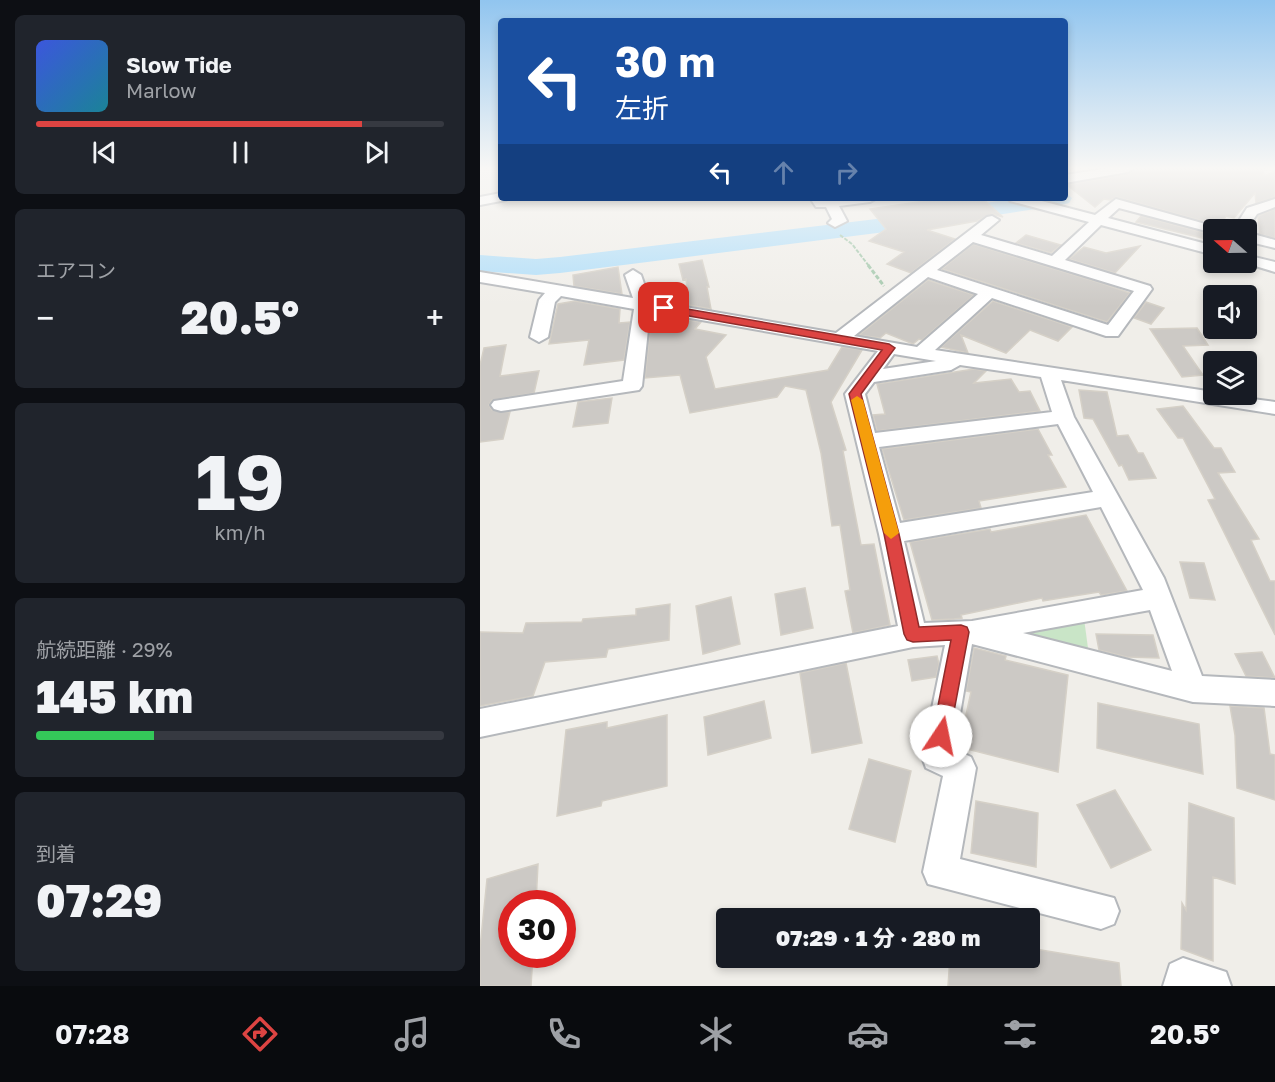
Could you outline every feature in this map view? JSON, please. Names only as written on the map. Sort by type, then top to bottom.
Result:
[{"type":"street","points":[[835,214],[840,221],[835,223]]},
{"type":"street","points":[[1076,214],[1203,247]]},
{"type":"street","points":[[1055,262],[1105,214]]},
{"type":"street","points":[[1158,214],[1203,226]]},
{"type":"street","points":[[841,338],[992,220]]},
{"type":"street","points":[[927,272],[1113,332],[1144,289],[972,237]]},
{"type":"street","points":[[1257,239],[1275,244]]},
{"type":"street","points":[[1257,262],[1275,267]]},
{"type":"street","points":[[501,405],[632,386],[643,305],[633,275]]},
{"type":"street","points":[[480,277],[889,348],[1275,408]]},
{"type":"street","points":[[539,337],[547,300],[559,289]]},
{"type":"street","points":[[921,353],[990,292]]},
{"type":"street","points":[[889,348],[855,394],[891,534],[913,634]]},
{"type":"street","points":[[867,377],[951,364],[959,359]]},
{"type":"street","points":[[1049,374],[1064,417],[1151,578],[1193,689]]},
{"type":"street","points":[[868,441],[1064,417]]},
{"type":"street","points":[[891,534],[1107,498]]},
{"type":"street","points":[[480,723],[913,634],[966,632],[1158,597]]},
{"type":"street","points":[[966,632],[1193,689],[1275,693]]},
{"type":"street","points":[[966,632],[938,757],[960,768],[940,872],[1101,911]]},
{"type":"street","points":[[1182,986],[1183,977],[1212,986]]},
{"type":"path","points":[[835,223],[841,238],[852,244],[884,286],[902,291]]},
{"type":"green space","points":[[1083,611],[1090,663],[971,632]]},
{"type":"building","points":[[874,214],[992,214],[977,221],[927,230],[955,239],[911,273],[887,264],[904,252],[869,241],[886,229]]},
{"type":"building","points":[[1177,214],[1237,214],[1234,218],[1226,216],[1224,219],[1203,219],[1203,221]]},
{"type":"building","points":[[1275,214],[1275,238],[1260,234],[1258,216]]},
{"type":"building","points":[[1141,216],[1203,232],[1203,238],[1136,222]]},
{"type":"building","points":[[1026,235],[1061,245],[1051,253],[1016,243]]},
{"type":"building","points":[[973,244],[1130,293],[1107,322],[942,269]]},
{"type":"building","points":[[1140,246],[1115,273],[1069,259],[1084,247],[1106,253]]},
{"type":"building","points":[[702,260],[709,287],[707,287],[711,309],[689,305],[686,279],[683,280],[679,264]]},
{"type":"building","points":[[618,267],[622,294],[574,286],[573,275]]},
{"type":"building","points":[[928,280],[974,295],[922,340],[919,339],[913,344],[886,333],[880,338],[859,335]]},
{"type":"building","points":[[575,301],[620,309],[619,323],[630,322],[624,360],[584,365],[589,340],[549,344],[558,304]]},
{"type":"building","points":[[993,301],[1072,327],[1058,341],[1030,330],[1006,353],[961,335],[968,353],[941,347]]},
{"type":"building","points":[[1146,302],[1164,308],[1151,324],[1134,318]]},
{"type":"building","points":[[669,317],[701,322],[695,329],[726,335],[706,357],[715,389],[828,370],[842,347],[862,350],[831,402],[846,450],[843,451],[861,545],[874,544],[890,625],[853,633],[845,591],[850,590],[840,525],[832,526],[821,453],[806,390],[785,386],[777,397],[690,413],[680,375],[645,378],[651,319]]},
{"type":"building","points":[[1197,328],[1208,345],[1183,346],[1203,375],[1182,377],[1150,329]]},
{"type":"building","points":[[506,345],[500,376],[539,371],[534,393],[492,400],[489,405],[492,410],[510,412],[503,439],[480,442],[480,365],[484,348]]},
{"type":"building","points":[[974,369],[986,371],[974,383],[1011,379],[1019,392],[1030,391],[1040,411],[877,431],[873,415],[885,414],[877,384]]},
{"type":"building","points":[[1079,390],[1107,392],[1117,436],[1128,435],[1138,453],[1143,453],[1156,478],[1129,480],[1093,419],[1084,418]]},
{"type":"building","points":[[612,398],[608,423],[573,427],[578,402]]},
{"type":"building","points":[[1183,406],[1214,448],[1221,448],[1235,472],[1218,473],[1259,539],[1251,540],[1270,581],[1275,581],[1275,635],[1208,500],[1215,499],[1183,438],[1178,438],[1157,409]]},
{"type":"building","points":[[1038,429],[1052,455],[1048,455],[1066,487],[979,501],[981,508],[904,520],[882,449]]},
{"type":"building","points":[[1086,515],[1127,591],[1101,595],[1099,592],[1043,601],[1042,598],[961,615],[962,618],[932,620],[910,542],[990,529],[991,532]]},
{"type":"building","points":[[1180,562],[1204,563],[1215,600],[1190,598]]},
{"type":"building","points":[[805,588],[813,628],[781,635],[775,594]]},
{"type":"building","points":[[731,597],[740,644],[703,654],[696,606]]},
{"type":"building","points":[[670,604],[669,640],[608,649],[606,657],[545,662],[533,696],[480,706],[480,632],[523,633],[526,623],[582,622],[583,619],[636,615],[636,609]]},
{"type":"building","points":[[1096,634],[1153,635],[1159,658],[1127,657],[1099,650]]},
{"type":"building","points":[[974,648],[1006,656],[1005,660],[1068,675],[1058,772],[959,747],[971,692],[966,691]]},
{"type":"building","points":[[1262,652],[1275,678],[1246,676],[1235,654]]},
{"type":"building","points":[[937,656],[939,664],[936,677],[912,681],[908,660]]},
{"type":"building","points":[[846,663],[862,743],[812,753],[800,673]]},
{"type":"building","points":[[764,701],[771,738],[708,755],[704,717]]},
{"type":"building","points":[[1098,703],[1199,724],[1203,774],[1097,748]]},
{"type":"building","points":[[1230,706],[1264,708],[1270,754],[1275,755],[1275,800],[1237,788],[1235,735]]},
{"type":"building","points":[[667,715],[667,786],[602,801],[601,806],[557,816],[566,730],[607,722],[607,728]]},
{"type":"building","points":[[869,759],[911,771],[895,842],[849,829]]},
{"type":"building","points":[[1115,790],[1151,850],[1111,868],[1077,805]]},
{"type":"building","points":[[976,801],[1038,813],[1036,867],[971,853]]},
{"type":"building","points":[[1189,803],[1234,818],[1235,884],[1213,877],[1213,961],[1181,949],[1182,903],[1186,910]]},
{"type":"building","points":[[538,864],[537,890],[498,890],[498,968],[532,968],[531,986],[480,986],[480,948],[487,879]]},
{"type":"building","points":[[1040,950],[1119,963],[1121,986],[948,986],[949,968],[1040,968]]},
{"type":"waterway","points":[[480,263],[536,267],[560,265],[958,214]]},
{"type":"slow traffic","points":[[857,400],[891,533]]},
{"type":"route","points":[[664,308],[889,348],[855,394],[891,534],[913,634],[961,632],[941,736]]}]
